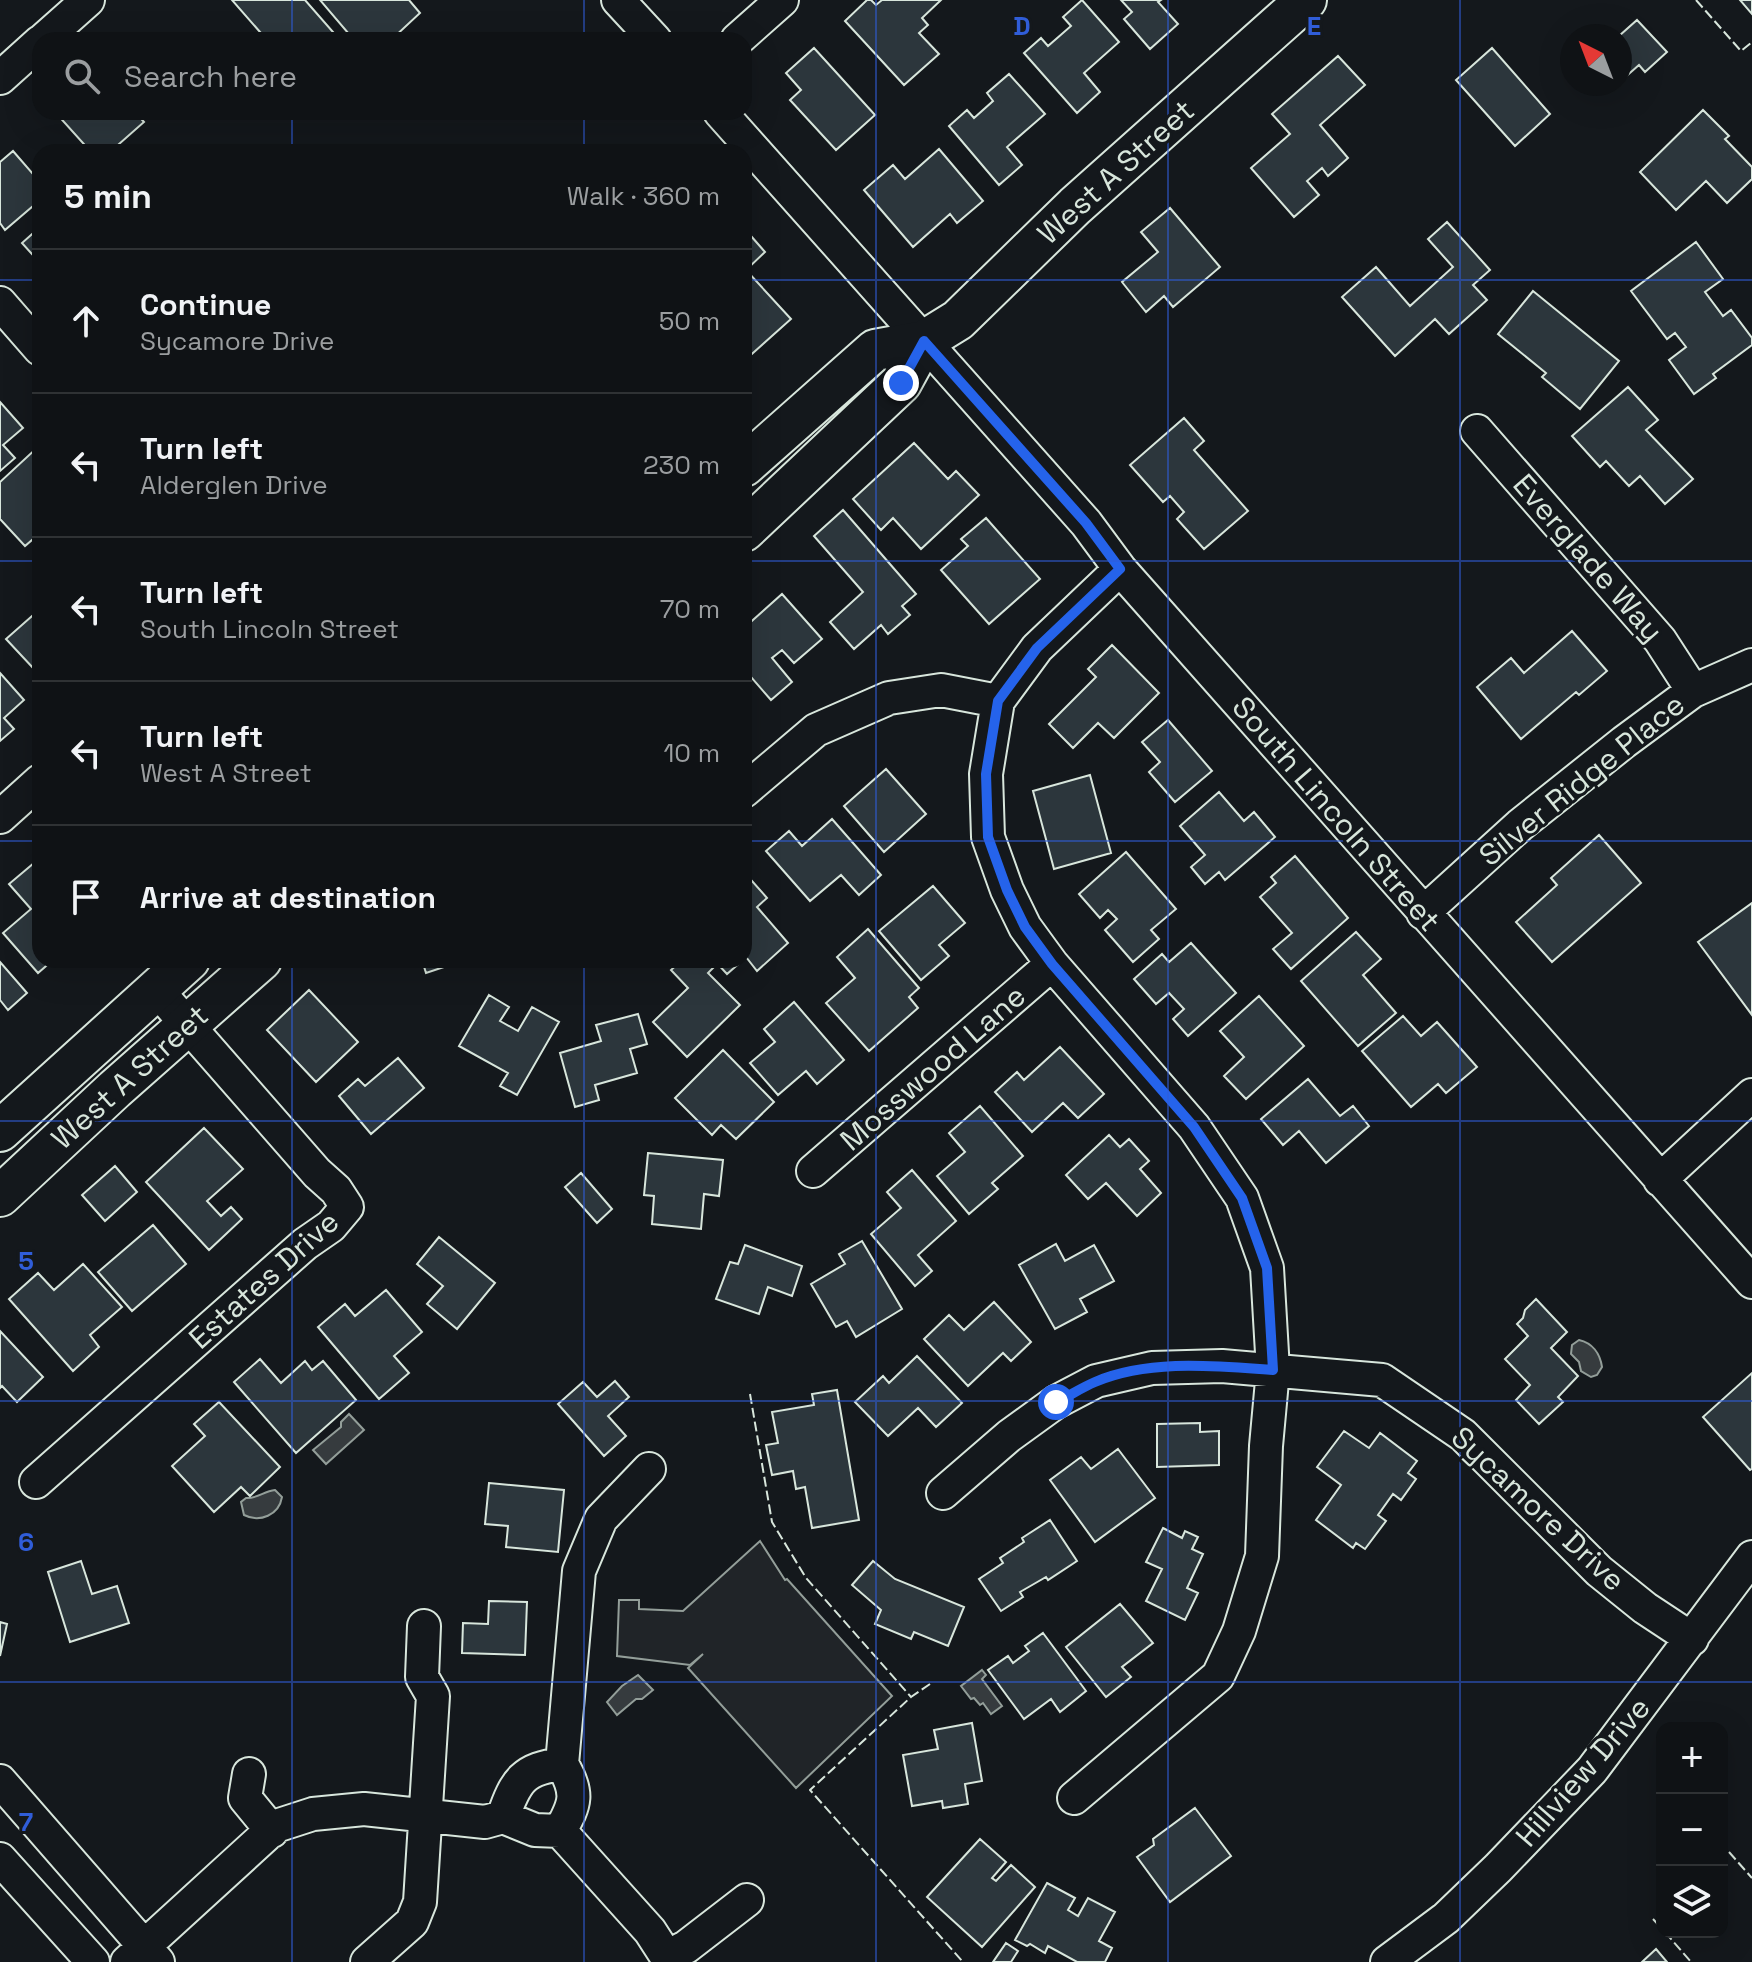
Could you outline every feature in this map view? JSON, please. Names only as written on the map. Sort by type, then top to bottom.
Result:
[{"type":"main road","name":"West A Street","points":[[752,459],[875,350],[924,341],[958,320],[1075,206],[1306,0]]},
{"type":"main road","name":"West A Street","points":[[752,523],[901,383],[924,341]]},
{"type":"main road","name":"West A Street","points":[[0,1131],[180,968]]},
{"type":"main road","name":"West A Street","points":[[0,1196],[252,968]]},
{"type":"street","points":[[51,32],[88,0]]},
{"type":"street","points":[[618,0],[648,32]]},
{"type":"street","points":[[746,32],[782,0]]},
{"type":"street","points":[[0,78],[32,49]]},
{"type":"street","name":"South Lincoln Street","points":[[727,120],[749,144]]},
{"type":"street","name":"South Lincoln Street","points":[[752,148],[1086,523],[1120,569],[1423,913],[1752,1282]]},
{"type":"street","points":[[0,303],[32,340]]},
{"type":"street","name":"Everglade Way","points":[[1477,431],[1660,640],[1693,691]]},
{"type":"street","points":[[1074,1798],[1218,1676],[1239,1631],[1262,1556],[1266,1446],[1273,1370],[1267,1268],[1242,1198],[1194,1127],[1052,964],[1025,927],[1007,890],[988,837],[986,774],[998,701],[1037,648],[1120,569]]},
{"type":"street","name":"Silver Ridge Place","points":[[1423,913],[1520,825],[1693,691],[1752,665]]},
{"type":"street","points":[[752,784],[816,730],[889,698],[941,690],[998,701]]},
{"type":"street","points":[[0,817],[32,788]]},
{"type":"street","name":"Mosswood Lane","points":[[813,1171],[1052,964]]},
{"type":"street","name":"Estates Drive","points":[[36,1482],[305,1244],[331,1226],[347,1207],[336,1190],[317,1173],[156,989]]},
{"type":"street","points":[[1660,1180],[1752,1095]]},
{"type":"street","name":"Sycamore Drive","points":[[943,1493],[1009,1436],[1056,1402],[1096,1381],[1152,1368],[1222,1366],[1382,1380],[1463,1435],[1599,1571],[1645,1608],[1692,1639]]},
{"type":"street","points":[[560,1831],[575,1797],[574,1784],[562,1764],[579,1571],[601,1519],[649,1469]]},
{"type":"street","name":"Hillview Drive","points":[[1387,1962],[1446,1918],[1592,1770],[1752,1557]]},
{"type":"street","points":[[367,1962],[412,1922],[420,1902],[433,1696],[422,1677],[424,1626]]},
{"type":"street","points":[[503,1817],[517,1785],[529,1772],[562,1764]]},
{"type":"street","points":[[249,1774],[245,1798],[272,1831]]},
{"type":"street","points":[[0,1781],[144,1957],[276,1826],[313,1814],[364,1809],[485,1822],[503,1817],[535,1830],[560,1831],[650,1931],[668,1959],[747,1900]]},
{"type":"street","points":[[0,1859],[93,1962]]},
{"type":"shaded area","points":[[1579,1340],[1597,1353],[1602,1367],[1597,1375],[1591,1377],[1581,1371],[1579,1362],[1571,1354],[1572,1345]]},
{"type":"shaded area","points":[[349,1414],[364,1430],[326,1464],[313,1450],[341,1427],[341,1422]]},
{"type":"shaded area","points":[[275,1490],[282,1497],[273,1513],[262,1518],[244,1515],[241,1502]]},
{"type":"shaded area","points":[[760,1541],[785,1580],[892,1696],[796,1788],[688,1668],[703,1654],[690,1665],[617,1656],[619,1600],[639,1600],[639,1609],[683,1611]]},
{"type":"shaded area","points":[[982,1670],[986,1675],[982,1679],[1002,1706],[991,1714],[983,1703],[980,1705],[974,1698],[971,1699],[961,1686]]},
{"type":"shaded area","points":[[638,1675],[653,1690],[617,1715],[607,1702]]},
{"type":"building","points":[[232,0],[305,0],[333,32],[260,32]]},
{"type":"building","points":[[320,0],[409,0],[420,13],[400,32],[347,32]]},
{"type":"building","points":[[867,0],[876,5],[882,0],[941,0],[922,18],[928,25],[919,33],[939,54],[904,85],[845,21]]},
{"type":"building","points":[[1082,0],[1119,42],[1084,73],[1100,92],[1077,113],[1024,53],[1041,38],[1048,46],[1071,26],[1063,17]]},
{"type":"building","points":[[1121,0],[1161,0],[1158,2],[1178,24],[1150,49],[1124,19],[1132,12]]},
{"type":"building","points":[[1740,0],[1752,0],[1752,14]]},
{"type":"building","points":[[1637,20],[1667,52],[1645,72],[1639,65],[1632,71],[1632,24]]},
{"type":"building","points":[[814,48],[875,115],[836,150],[790,100],[801,90],[786,73]]},
{"type":"building","points":[[1492,48],[1550,114],[1515,146],[1456,80]]},
{"type":"building","points":[[1338,56],[1365,85],[1320,125],[1348,158],[1328,176],[1322,168],[1307,181],[1319,195],[1294,217],[1251,168],[1290,134],[1272,114]]},
{"type":"building","points":[[1009,74],[1045,114],[1007,147],[1022,165],[999,185],[949,126],[967,110],[974,118],[993,101],[987,93]]},
{"type":"building","points":[[1703,110],[1729,136],[1725,139],[1752,167],[1752,179],[1727,203],[1706,181],[1676,210],[1640,172]]},
{"type":"building","points":[[62,120],[144,122],[119,144],[84,144]]},
{"type":"building","points":[[939,149],[983,201],[957,223],[950,214],[913,247],[864,190],[893,165],[905,179]]},
{"type":"building","points":[[13,151],[32,173],[32,207],[5,230],[0,223],[0,162]]},
{"type":"building","points":[[1170,208],[1220,267],[1173,307],[1164,296],[1146,312],[1122,282],[1158,252],[1141,232]]},
{"type":"building","points":[[1447,222],[1490,270],[1473,285],[1487,300],[1449,334],[1435,319],[1395,356],[1342,297],[1376,267],[1410,306],[1453,267],[1428,239]]},
{"type":"building","points":[[32,234],[32,254],[22,243]]},
{"type":"building","points":[[752,237],[765,252],[752,264]]},
{"type":"building","points":[[1696,242],[1723,279],[1705,292],[1723,316],[1731,310],[1752,338],[1752,345],[1713,374],[1716,378],[1694,394],[1669,360],[1686,347],[1675,333],[1667,339],[1631,291]]},
{"type":"building","points":[[752,277],[791,319],[752,354]]},
{"type":"building","points":[[1533,291],[1619,361],[1580,409],[1542,377],[1546,373],[1498,334]]},
{"type":"building","points":[[1628,387],[1658,420],[1646,430],[1693,479],[1665,504],[1640,476],[1629,486],[1606,461],[1600,467],[1572,436]]},
{"type":"building","points":[[0,402],[23,428],[3,445],[15,458],[0,471]]},
{"type":"building","points":[[1184,418],[1204,441],[1194,450],[1248,511],[1204,549],[1177,519],[1184,512],[1170,496],[1163,502],[1130,465]]},
{"type":"building","points":[[914,443],[948,479],[956,471],[979,495],[921,549],[893,518],[881,530],[853,499]]},
{"type":"building","points":[[32,452],[32,540],[25,546],[0,519],[0,482]]},
{"type":"building","points":[[843,510],[916,594],[902,606],[910,615],[888,634],[881,625],[854,649],[830,622],[863,592],[814,536]]},
{"type":"building","points":[[986,518],[1040,579],[989,624],[941,570],[968,546],[961,539]]},
{"type":"building","points":[[782,594],[822,639],[794,663],[782,650],[772,658],[792,682],[771,700],[752,678],[752,621]]},
{"type":"building","points":[[32,616],[32,667],[6,639]]},
{"type":"building","points":[[1572,631],[1607,671],[1579,695],[1576,692],[1521,739],[1477,687],[1511,658],[1524,673]]},
{"type":"building","points":[[1112,645],[1159,693],[1114,738],[1098,723],[1073,748],[1049,724],[1096,677],[1088,669]]},
{"type":"building","points":[[0,673],[24,700],[4,718],[14,729],[0,741]]},
{"type":"building","points":[[1168,720],[1212,771],[1175,802],[1149,772],[1160,762],[1142,742]]},
{"type":"building","points":[[886,769],[926,814],[884,852],[844,806]]},
{"type":"building","points":[[1090,775],[1111,853],[1054,869],[1033,791]]},
{"type":"building","points":[[1219,792],[1244,821],[1254,812],[1275,837],[1225,880],[1219,872],[1205,884],[1191,867],[1205,855],[1180,826]]},
{"type":"building","points":[[832,819],[881,875],[859,895],[841,875],[810,901],[766,851],[789,831],[802,846]]},
{"type":"building","points":[[1599,835],[1641,883],[1552,962],[1516,922],[1557,885],[1551,878]]},
{"type":"building","points":[[1126,852],[1176,909],[1151,930],[1159,939],[1133,962],[1105,930],[1117,919],[1108,910],[1100,918],[1079,894]]},
{"type":"building","points":[[1295,856],[1348,918],[1291,969],[1273,949],[1292,933],[1260,897],[1276,883],[1271,877]]},
{"type":"building","points":[[32,865],[32,966],[3,933],[31,909],[9,884]]},
{"type":"building","points":[[752,881],[767,898],[757,907],[788,943],[757,971],[752,965]]},
{"type":"building","points":[[933,886],[965,923],[939,945],[949,956],[921,980],[879,931]]},
{"type":"building","points":[[1752,903],[1752,1015],[1698,942]]},
{"type":"building","points":[[868,929],[919,988],[909,997],[918,1008],[869,1051],[826,1003],[855,978],[837,957]]},
{"type":"building","points":[[1356,932],[1381,959],[1363,975],[1396,1013],[1358,1046],[1301,981]]},
{"type":"building","points":[[1191,943],[1236,993],[1188,1036],[1173,1019],[1184,1009],[1169,993],[1156,1004],[1134,979],[1162,954],[1169,962]]},
{"type":"building","points":[[0,962],[27,993],[8,1010],[0,1000]]},
{"type":"building","points":[[424,968],[441,968],[426,973]]},
{"type":"building","points":[[713,968],[708,973],[740,1005],[687,1057],[653,1022],[688,988],[671,970]]},
{"type":"building","points":[[309,990],[358,1042],[316,1082],[267,1030]]},
{"type":"building","points":[[489,995],[509,1007],[500,1021],[518,1031],[532,1007],[559,1022],[517,1095],[500,1086],[508,1073],[459,1046]]},
{"type":"building","points":[[1259,996],[1304,1046],[1246,1099],[1224,1076],[1244,1057],[1220,1031]]},
{"type":"building","points":[[794,1002],[844,1060],[817,1084],[806,1071],[778,1095],[750,1063],[775,1042],[764,1029]]},
{"type":"building","points":[[638,1014],[647,1044],[630,1049],[637,1073],[595,1085],[599,1100],[575,1107],[560,1053],[601,1041],[596,1025]]},
{"type":"building","points":[[1403,1016],[1421,1036],[1437,1022],[1477,1067],[1446,1093],[1438,1084],[1411,1107],[1362,1051]]},
{"type":"building","points":[[1060,1047],[1104,1094],[1078,1118],[1063,1103],[1032,1132],[995,1092],[1017,1072],[1024,1080]]},
{"type":"building","points":[[723,1050],[774,1102],[736,1139],[721,1125],[712,1135],[675,1098]]},
{"type":"building","points":[[398,1058],[424,1088],[371,1134],[339,1096],[358,1079],[365,1086]]},
{"type":"building","points":[[1308,1079],[1340,1116],[1353,1106],[1369,1126],[1326,1163],[1299,1131],[1283,1145],[1261,1119]]},
{"type":"building","points":[[980,1106],[1023,1156],[992,1183],[998,1189],[969,1214],[937,1176],[965,1152],[949,1133]]},
{"type":"building","points":[[204,1128],[243,1169],[207,1201],[221,1216],[231,1207],[242,1219],[209,1250],[146,1182]]},
{"type":"building","points":[[1109,1135],[1120,1147],[1129,1139],[1149,1161],[1140,1169],[1161,1193],[1137,1216],[1106,1183],[1088,1199],[1066,1175]]},
{"type":"building","points":[[648,1153],[723,1160],[719,1196],[704,1194],[701,1229],[652,1224],[654,1196],[644,1195]]},
{"type":"building","points":[[115,1166],[137,1192],[105,1221],[82,1195]]},
{"type":"building","points":[[912,1170],[956,1221],[918,1255],[932,1271],[915,1286],[871,1234],[901,1208],[887,1192]]},
{"type":"building","points":[[581,1173],[612,1209],[597,1223],[565,1187]]},
{"type":"building","points":[[153,1225],[186,1264],[132,1311],[98,1272]]},
{"type":"building","points":[[439,1237],[495,1283],[457,1329],[427,1304],[443,1286],[417,1264]]},
{"type":"building","points":[[862,1241],[902,1309],[856,1337],[847,1321],[836,1327],[811,1284],[845,1264],[839,1254]]},
{"type":"building","points":[[1056,1244],[1065,1261],[1094,1245],[1114,1281],[1080,1299],[1087,1312],[1055,1329],[1019,1265]]},
{"type":"building","points":[[745,1245],[802,1266],[792,1296],[768,1287],[759,1314],[716,1299],[730,1262],[738,1264]]},
{"type":"building","points":[[83,1264],[122,1307],[90,1335],[99,1347],[73,1371],[9,1299],[38,1273],[54,1290]]},
{"type":"building","points":[[386,1290],[422,1332],[394,1356],[409,1373],[379,1399],[318,1327],[345,1304],[355,1316]]},
{"type":"building","points":[[1536,1299],[1567,1332],[1551,1348],[1578,1376],[1558,1397],[1563,1402],[1539,1424],[1516,1400],[1530,1385],[1505,1359],[1528,1336],[1517,1324]]},
{"type":"building","points":[[994,1302],[1031,1342],[1011,1361],[1003,1353],[968,1386],[924,1339],[949,1315],[964,1330]]},
{"type":"building","points":[[0,1331],[43,1377],[17,1402],[2,1386],[0,1388]]},
{"type":"building","points":[[917,1356],[962,1403],[936,1427],[918,1408],[888,1436],[855,1402],[883,1376],[889,1383]]},
{"type":"building","points":[[260,1359],[281,1383],[305,1361],[312,1370],[323,1361],[356,1400],[296,1453],[234,1382]]},
{"type":"building","points":[[1752,1373],[1752,1469],[1750,1470],[1703,1417]]},
{"type":"building","points":[[615,1381],[629,1397],[608,1416],[626,1436],[604,1456],[558,1404],[583,1382],[597,1397]]},
{"type":"building","points":[[837,1390],[859,1520],[812,1528],[805,1487],[796,1489],[793,1471],[772,1475],[766,1445],[778,1443],[772,1412],[814,1405],[812,1394]]},
{"type":"building","points":[[219,1402],[280,1467],[250,1496],[241,1487],[214,1512],[172,1466],[205,1436],[194,1424]]},
{"type":"building","points":[[1200,1423],[1200,1432],[1219,1431],[1219,1465],[1157,1467],[1157,1424]]},
{"type":"building","points":[[1344,1431],[1369,1448],[1380,1433],[1417,1461],[1408,1473],[1416,1479],[1401,1500],[1393,1494],[1378,1515],[1386,1521],[1365,1549],[1356,1543],[1353,1548],[1316,1520],[1341,1485],[1317,1467]]},
{"type":"building","points":[[1118,1449],[1155,1498],[1095,1542],[1050,1480],[1081,1457],[1091,1469]]},
{"type":"building","points":[[489,1483],[564,1490],[558,1552],[506,1547],[508,1526],[485,1524]]},
{"type":"building","points":[[1050,1520],[1077,1561],[1048,1580],[1046,1577],[1020,1592],[1023,1597],[1001,1611],[979,1579],[1003,1563],[1000,1558],[1024,1542],[1022,1538]]},
{"type":"building","points":[[1163,1528],[1182,1538],[1185,1531],[1198,1537],[1192,1549],[1203,1554],[1187,1588],[1198,1593],[1185,1620],[1146,1601],[1162,1569],[1146,1562]]},
{"type":"building","points":[[81,1561],[92,1594],[117,1586],[129,1623],[70,1642],[48,1572]]},
{"type":"building","points":[[873,1561],[895,1579],[964,1607],[948,1646],[914,1632],[911,1639],[875,1624],[881,1610],[852,1585]]},
{"type":"building","points":[[489,1601],[527,1602],[525,1655],[462,1653],[463,1623],[488,1624]]},
{"type":"building","points":[[1120,1604],[1153,1643],[1122,1667],[1131,1677],[1106,1697],[1066,1647]]},
{"type":"building","points":[[0,1622],[7,1624],[0,1656]]},
{"type":"building","points":[[1043,1633],[1086,1691],[1060,1712],[1051,1699],[1024,1719],[988,1670],[1008,1656],[1013,1663],[1029,1651],[1025,1646]]},
{"type":"building","points":[[972,1723],[982,1781],[965,1784],[968,1804],[943,1808],[942,1801],[912,1806],[903,1755],[938,1749],[934,1730]]},
{"type":"building","points":[[1195,1808],[1231,1856],[1170,1902],[1137,1857],[1154,1845],[1153,1839]]},
{"type":"building","points":[[980,1839],[1006,1862],[992,1878],[996,1881],[1011,1865],[1035,1887],[982,1947],[927,1897]]},
{"type":"building","points":[[1047,1883],[1075,1898],[1068,1910],[1078,1916],[1088,1898],[1115,1912],[1099,1941],[1112,1948],[1105,1962],[1077,1962],[1048,1946],[1045,1953],[1015,1940]]},
{"type":"building","points":[[1006,1943],[1018,1951],[1011,1962],[993,1962]]},
{"type":"building","points":[[1656,1949],[1667,1962],[1642,1962]]},
{"type":"fence","points":[[1696,0],[1741,51],[1752,42]]},
{"type":"fence","points":[[750,1394],[772,1522],[806,1578],[911,1697]]},
{"type":"fence","points":[[930,1684],[911,1697],[810,1790],[963,1962]]},
{"type":"fence","points":[[1729,1852],[1752,1878]]},
{"type":"fence","points":[[1653,1919],[1656,1922]]},
{"type":"fence","points":[[1670,1938],[1691,1962]]},
{"type":"route","points":[[901,383],[924,341],[1086,523],[1120,569],[1037,648],[998,701],[986,774],[988,837],[1007,890],[1025,927],[1052,964],[1194,1127],[1242,1198],[1267,1268],[1273,1370],[1222,1366],[1152,1368],[1096,1381],[1056,1402]]}]
